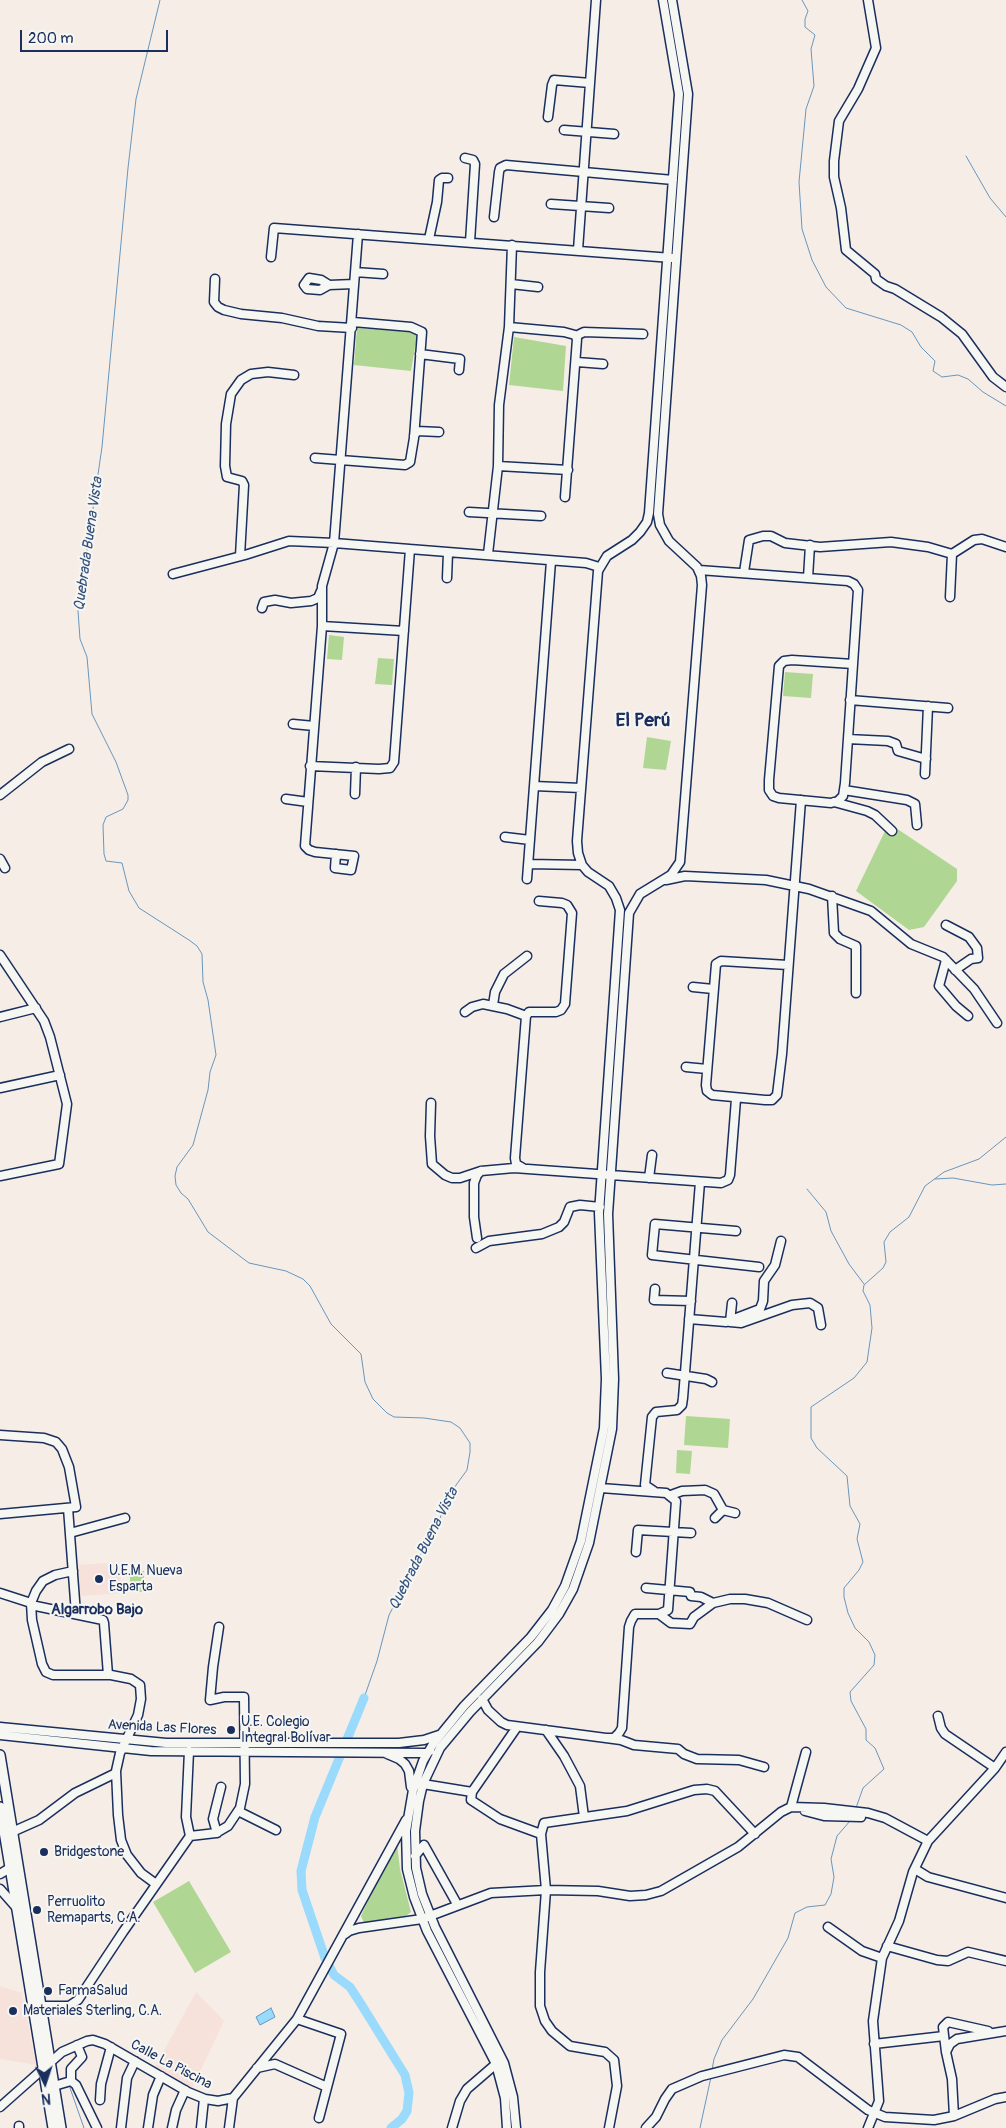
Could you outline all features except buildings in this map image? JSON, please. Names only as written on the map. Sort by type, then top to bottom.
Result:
[{"type":"main road","points":[[0,1756],[12,1832],[16,1907],[52,2128]]},
{"type":"main road","points":[[0,1807],[14,1866],[41,2006],[61,2128]]},
{"type":"street","points":[[578,250],[596,0]]},
{"type":"street","points":[[516,2128],[513,2097],[504,2062],[426,1917],[414,1856],[416,1820],[423,1784],[442,1737],[464,1706],[524,1645],[546,1618],[565,1586],[577,1554],[600,1450],[606,1404],[600,1207],[606,1175],[629,913],[640,894],[674,872],[679,866],[681,858],[702,585],[699,570],[669,540],[660,525],[658,514],[679,88],[664,0]]},
{"type":"street","points":[[229,2128],[233,2098],[297,2019],[407,1818],[412,1790],[427,1753],[538,1642],[569,1597],[586,1556],[609,1452],[614,1404],[606,1175],[620,910],[616,898],[608,886],[588,872],[582,865],[577,844],[596,578],[599,568],[607,556],[636,537],[648,518],[688,88],[664,0]]},
{"type":"street","points":[[868,0],[876,48],[858,89],[839,121],[834,161],[834,176],[841,208],[846,250],[875,274],[876,280],[886,286],[895,288],[940,317],[962,334],[993,377],[1006,387]]},
{"type":"street","points":[[548,117],[553,81],[590,83]]},
{"type":"street","points":[[564,130],[614,134]]},
{"type":"street","points":[[465,158],[473,160],[475,164],[470,242]]},
{"type":"street","points":[[494,217],[498,172],[504,165],[673,180]]},
{"type":"street","points":[[428,239],[438,202],[439,180],[448,178]]},
{"type":"street","points":[[551,204],[609,208]]},
{"type":"street","points":[[271,257],[274,228],[672,258]]},
{"type":"street","points":[[262,608],[264,602],[275,600],[291,603],[311,601],[318,598],[334,543],[342,460],[358,234]]},
{"type":"street","points":[[488,554],[498,466],[499,405],[509,327],[512,246]]},
{"type":"street","points":[[355,272],[382,274]]},
{"type":"street","points":[[215,278],[214,302],[224,310],[241,314],[276,317],[318,326],[393,324],[420,330],[422,332],[414,438]]},
{"type":"street","points":[[330,285],[354,284]]},
{"type":"street","points":[[511,284],[538,287]]},
{"type":"street","points":[[509,327],[564,332],[576,336],[584,332],[643,334]]},
{"type":"street","points":[[565,497],[577,362],[578,344],[576,336]]},
{"type":"street","points":[[420,354],[460,359],[459,370]]},
{"type":"street","points":[[577,362],[603,364]]},
{"type":"street","points":[[240,556],[244,485],[242,481],[227,477],[225,466],[226,424],[231,394],[241,380],[251,374],[268,372],[294,375]]},
{"type":"street","points":[[315,458],[405,465],[410,462],[416,430],[439,432]]},
{"type":"street","points":[[498,466],[568,470]]},
{"type":"street","points":[[469,512],[541,516]]},
{"type":"street","points":[[744,572],[749,540],[756,536],[771,536],[785,543],[838,547],[891,542],[952,554],[974,540],[982,538],[1006,547]]},
{"type":"street","points":[[173,574],[240,556],[289,540],[488,554],[586,563],[599,568]]},
{"type":"street","points":[[808,578],[810,545]]},
{"type":"street","points":[[310,766],[390,768],[394,762],[410,549]]},
{"type":"street","points":[[447,578],[448,552]]},
{"type":"street","points":[[950,597],[952,554]]},
{"type":"street","points":[[527,879],[551,561]]},
{"type":"street","points":[[699,570],[848,581],[854,584],[858,590],[844,790],[843,796],[834,802]]},
{"type":"street","points":[[322,586],[322,626],[305,846],[315,852],[336,854]]},
{"type":"street","points":[[322,626],[404,631]]},
{"type":"street","points":[[853,664],[792,660],[784,661],[779,666],[769,790],[773,796],[779,798],[834,802],[867,811],[875,815],[892,831]]},
{"type":"street","points":[[850,700],[948,708]]},
{"type":"street","points":[[925,774],[928,706]]},
{"type":"street","points":[[293,724],[314,726]]},
{"type":"street","points":[[848,739],[888,741],[896,744],[898,751],[926,758]]},
{"type":"street","points":[[0,796],[42,762],[69,749]]},
{"type":"street","points":[[355,794],[356,767]]},
{"type":"street","points":[[534,786],[581,788]]},
{"type":"street","points":[[844,790],[907,800],[915,804],[917,825]]},
{"type":"street","points":[[286,799],[308,802]]},
{"type":"street","points":[[788,966],[721,961],[716,964],[707,1069],[707,1092],[712,1096],[772,1100],[777,1095],[782,1054],[801,800]]},
{"type":"street","points":[[505,837],[530,840]]},
{"type":"street","points":[[0,858],[5,868]]},
{"type":"street","points":[[529,864],[582,865]]},
{"type":"street","points":[[659,882],[684,876],[766,880],[832,896],[871,911],[911,944],[943,957],[974,989],[997,1024]]},
{"type":"street","points":[[832,896],[834,933],[856,946],[856,993]]},
{"type":"street","points":[[527,1170],[516,1164],[515,1158],[526,1016],[529,1012],[536,1010],[556,1012],[561,1010],[565,1004],[572,913],[567,905],[562,903],[539,901]]},
{"type":"street","points":[[946,925],[969,937],[977,948],[978,958],[971,959],[955,970]]},
{"type":"street","points":[[0,955],[48,1029],[67,1104],[59,1164],[0,1176]]},
{"type":"street","points":[[493,1005],[495,992],[504,974],[527,956]]},
{"type":"street","points":[[946,960],[939,986],[956,1006],[968,1016]]},
{"type":"street","points":[[693,987],[713,989]]},
{"type":"street","points":[[466,1012],[472,1007],[483,1004],[493,1005],[526,1016]]},
{"type":"street","points":[[0,1017],[36,1008]]},
{"type":"street","points":[[686,1067],[707,1069]]},
{"type":"street","points":[[0,1088],[60,1075]]},
{"type":"street","points":[[431,1102],[430,1136],[432,1164],[445,1175],[452,1178],[460,1178],[480,1171],[514,1168],[721,1183],[728,1180],[730,1175],[736,1099]]},
{"type":"street","points":[[649,1178],[652,1155]]},
{"type":"street","points":[[476,1248],[474,1183],[476,1175],[480,1171]]},
{"type":"street","points":[[642,1488],[652,1417],[656,1412],[677,1410],[682,1405],[700,1182]]},
{"type":"street","points":[[477,1238],[488,1241],[542,1234],[559,1227],[564,1222],[570,1207],[580,1205],[600,1207]]},
{"type":"street","points":[[736,1231],[655,1224],[652,1255],[759,1267]]},
{"type":"street","points":[[469,1254],[488,1241]]},
{"type":"street","points":[[730,1322],[760,1309],[763,1301],[764,1282],[774,1265],[781,1241]]},
{"type":"street","points":[[655,1289],[654,1300],[690,1301]]},
{"type":"street","points":[[689,1319],[741,1324],[792,1305],[810,1302],[818,1308],[821,1325]]},
{"type":"street","points":[[730,1322],[732,1303]]},
{"type":"street","points":[[667,1373],[706,1379],[712,1382]]},
{"type":"street","points":[[0,1435],[44,1438],[56,1442],[62,1449],[69,1467],[72,1507],[70,1533],[76,1614]]},
{"type":"street","points":[[601,1488],[642,1488],[671,1495],[682,1491],[705,1490],[714,1494],[723,1510],[735,1513]]},
{"type":"street","points":[[608,1738],[614,1738],[620,1733],[622,1728],[631,1621],[635,1614],[659,1614],[668,1610],[676,1501],[671,1495]]},
{"type":"street","points":[[0,1514],[72,1507]]},
{"type":"street","points":[[715,1518],[723,1510]]},
{"type":"street","points":[[70,1533],[125,1518]]},
{"type":"street","points":[[636,1552],[638,1530],[691,1533]]},
{"type":"street","points":[[73,1571],[55,1575],[43,1581],[36,1590],[31,1604],[32,1620],[42,1664],[46,1672],[59,1675],[108,1675],[131,1679],[138,1683],[141,1688],[142,1699],[138,1715],[124,1744],[116,1773],[118,1815],[123,1848],[137,1869],[156,1884]]},
{"type":"street","points":[[646,1588],[690,1592],[691,1596],[713,1603]]},
{"type":"street","points":[[0,1593],[31,1604],[99,1618],[104,1622],[108,1675]]},
{"type":"street","points":[[659,1614],[671,1623],[690,1624],[694,1616],[713,1603],[730,1599],[746,1599],[768,1603],[807,1620]]},
{"type":"street","points":[[190,1836],[217,1833],[228,1826],[238,1811],[245,1784],[244,1697],[224,1697],[210,1700],[219,1627]]},
{"type":"street","points":[[482,1699],[488,1710],[501,1722],[517,1727],[608,1738],[634,1745],[678,1749],[684,1754],[697,1759],[739,1760],[764,1767]]},
{"type":"street","points":[[938,1716],[941,1728],[945,1734],[995,1768]]},
{"type":"street","name":"Avenida Las Flores","points":[[0,1727],[124,1744],[151,1751],[189,1751],[327,1743],[417,1742],[442,1737]]},
{"type":"street","points":[[517,1727],[472,1792],[470,1800],[500,1819],[542,1834]]},
{"type":"street","points":[[546,1730],[564,1756],[580,1786],[584,1817]]},
{"type":"street","name":"Avenida Las Flores","points":[[0,1735],[124,1744],[159,1743],[324,1752],[427,1753]]},
{"type":"street","points":[[417,1742],[427,1753],[431,1765]]},
{"type":"street","points":[[41,2006],[69,2006],[75,2004],[190,1836],[186,1817],[189,1751]]},
{"type":"street","points":[[791,1808],[806,1752]]},
{"type":"street","points":[[384,1753],[399,1759],[409,1771],[412,1786],[407,1818],[407,1869],[426,1917],[496,2064],[505,2098],[507,2128]]},
{"type":"street","points":[[868,2128],[879,2101],[874,2044],[874,2007],[882,1958],[899,1921],[915,1869],[928,1841],[995,1768],[1006,1753]]},
{"type":"street","points":[[12,1832],[40,1820],[75,1793],[116,1773]]},
{"type":"street","points":[[423,1784],[472,1792]]},
{"type":"street","points":[[217,1833],[213,1819],[221,1787]]},
{"type":"street","points":[[610,2128],[617,2086],[614,2060],[605,2052],[570,2046],[552,2031],[545,2020],[540,2006],[540,1972],[546,1890],[542,1834],[544,1823],[627,1811],[694,1790],[707,1789],[715,1791],[755,1834]]},
{"type":"street","points":[[342,1938],[349,1931],[426,1917],[491,1893],[546,1890],[598,1891],[630,1896],[646,1895],[661,1891],[738,1847],[781,1812],[791,1808],[885,1818],[928,1841]]},
{"type":"street","points":[[238,1811],[276,1830]]},
{"type":"street","points":[[414,1856],[424,1845],[457,1904]]},
{"type":"street","points":[[0,1874],[14,1866]]},
{"type":"street","points":[[915,1869],[928,1878],[1006,1898]]},
{"type":"street","points":[[0,1889],[16,1907]]},
{"type":"street","points":[[356,1909],[356,1921],[359,1928]]},
{"type":"street","points":[[828,1928],[862,1951],[882,1958]]},
{"type":"street","points":[[887,1946],[937,1960],[948,1961],[968,1952],[1006,1961]]},
{"type":"street","points":[[297,2019],[341,2034],[319,2118]]},
{"type":"street","points":[[954,2116],[952,2079],[943,2026],[948,2022],[994,2033]]},
{"type":"street","points":[[946,2052],[950,2044],[958,2039],[1006,2031]]},
{"type":"street","points":[[874,2044],[944,2036]]},
{"type":"street","name":"Calle La Piscina","points":[[0,2107],[62,2052],[93,2040],[111,2047],[204,2099],[218,2101],[233,2098]]},
{"type":"street","points":[[71,2082],[72,2069],[82,2057],[77,2045]]},
{"type":"street","points":[[100,2100],[101,2084],[111,2047]]},
{"type":"street","points":[[271,2050],[271,2058],[274,2064]]},
{"type":"street","points":[[646,2128],[656,2117],[665,2098],[672,2089],[702,2076],[774,2056],[798,2057],[868,2110],[885,2118],[934,2120],[954,2116],[995,2099],[1006,2097]]},
{"type":"street","points":[[121,2128],[127,2078],[135,2061]]},
{"type":"street","points":[[255,2069],[274,2064],[327,2087]]},
{"type":"street","points":[[452,2128],[460,2101],[467,2089],[496,2064]]},
{"type":"street","points":[[148,2128],[153,2095],[161,2076]]},
{"type":"street","points":[[54,2086],[71,2082],[76,2085],[100,2128]]},
{"type":"street","points":[[172,2128],[176,2110],[185,2090]]},
{"type":"street","points":[[201,2128],[204,2099]]},
{"type":"street","points":[[943,2118],[944,2128]]},
{"type":"shaded area","name":"U.E.M. Nueva Esparta","points":[[119,1562],[122,1593],[80,1596],[77,1565]]},
{"type":"shaded area","name":"Materiales Sterling, C.A.","points":[[0,1986],[22,1993],[36,2065],[0,2059]]},
{"type":"shaded area","points":[[196,1992],[224,2021],[191,2091],[154,2069]]},
{"type":"green space","points":[[357,328],[411,332],[417,336],[411,371],[354,365]]},
{"type":"green space","points":[[514,337],[566,346],[563,391],[509,385]]},
{"type":"green space","points":[[329,635],[344,637],[342,660],[327,659]]},
{"type":"green space","points":[[378,658],[394,659],[392,685],[375,684]]},
{"type":"green space","points":[[785,672],[813,674],[811,698],[783,696]]},
{"type":"green space","points":[[647,737],[671,741],[666,770],[643,768]]},
{"type":"green space","points":[[896,828],[957,869],[957,881],[924,927],[909,930],[856,891],[886,829]]},
{"type":"green space","points":[[686,1416],[730,1419],[728,1448],[684,1445]]},
{"type":"green space","points":[[677,1450],[692,1451],[690,1474],[676,1473]]},
{"type":"green space","points":[[144,1571],[144,1592],[130,1592],[130,1572]]},
{"type":"green space","points":[[397,1843],[400,1869],[411,1912],[402,1919],[380,1922],[370,1921],[365,1925],[361,1916]]},
{"type":"green space","points":[[189,1881],[231,1952],[195,1973],[153,1902]]},
{"type":"water","points":[[271,2008],[275,2017],[260,2025],[256,2017]]},
{"type":"waterway","name":"Quebrada Buena Vista","points":[[160,0],[136,99],[102,447],[78,611],[80,639],[87,657],[92,714],[116,762],[128,795],[128,800],[123,809],[106,817],[103,825],[104,854],[106,861],[122,863],[129,891],[139,908],[189,940],[197,946],[202,954],[203,982],[208,1000],[216,1055],[210,1072],[208,1090],[193,1145],[177,1167],[176,1185],[188,1199],[208,1232],[241,1257],[249,1263],[286,1271],[303,1279],[310,1286],[331,1324],[361,1354],[365,1382],[373,1399],[387,1413],[394,1417],[424,1418],[451,1422],[460,1428],[470,1443],[467,1470],[451,1492],[440,1518],[389,1615],[377,1661],[364,1698]]},
{"type":"waterway","points":[[802,0],[808,11],[805,27],[815,35],[811,49],[814,86],[806,109],[799,182],[802,229],[812,260],[826,287],[846,308],[901,325],[912,332],[921,347],[935,361],[933,371],[942,377],[958,375],[968,379],[983,392],[1006,406]]},
{"type":"waterway","points":[[966,156],[990,198],[1006,217]]},
{"type":"waterway","points":[[856,1808],[863,1788],[884,1769],[875,1748],[866,1740],[866,1729],[851,1701],[850,1692],[874,1665],[875,1655],[869,1642],[855,1628],[848,1613],[844,1597],[844,1588],[863,1562],[857,1539],[860,1524],[850,1506],[847,1476],[817,1448],[811,1438],[811,1407],[854,1378],[867,1362],[872,1328],[870,1305],[863,1291],[864,1285],[883,1268],[886,1262],[884,1242],[890,1232],[909,1217],[925,1186],[944,1172],[979,1159],[1006,1137]]},
{"type":"waterway","points":[[935,1179],[953,1178],[992,1185],[1006,1184]]},
{"type":"waterway","points":[[807,1189],[826,1212],[831,1231],[849,1264],[864,1284]]},
{"type":"waterway","name":"Quebrada Buena Vista","points":[[364,1698],[315,1817],[301,1871],[302,1890],[325,1958],[334,1975],[350,1987],[405,2075],[409,2093],[407,2111],[402,2119],[391,2128]]},
{"type":"waterway","points":[[712,2070],[714,2059],[722,2040],[753,1999],[788,1938],[795,1913],[807,1907],[825,1905],[831,1894],[834,1877],[831,1859],[837,1836],[850,1821]]},
{"type":"waterway","points":[[700,2128],[711,2077]]},
{"type":"waterway","points":[[70,2088],[84,2128]]},
{"type":"place","name":"U.E.M. Nueva Esparta","points":[[99,1579]]},
{"type":"place","name":"U.E. Colegio Integral Bolívar","points":[[231,1730]]},
{"type":"place","name":"Bridgestone","points":[[44,1852]]},
{"type":"place","name":"Perruolito Remaparts, C.A.","points":[[37,1910]]},
{"type":"place","name":"FarmaSalud","points":[[48,1991]]},
{"type":"place","name":"Materiales Sterling, C.A.","points":[[13,2011]]},
{"type":"district","name":"El Perú","points":[[643,721]]},
{"type":"district","name":"Algarrobo Bajo","points":[[97,1610]]}]
